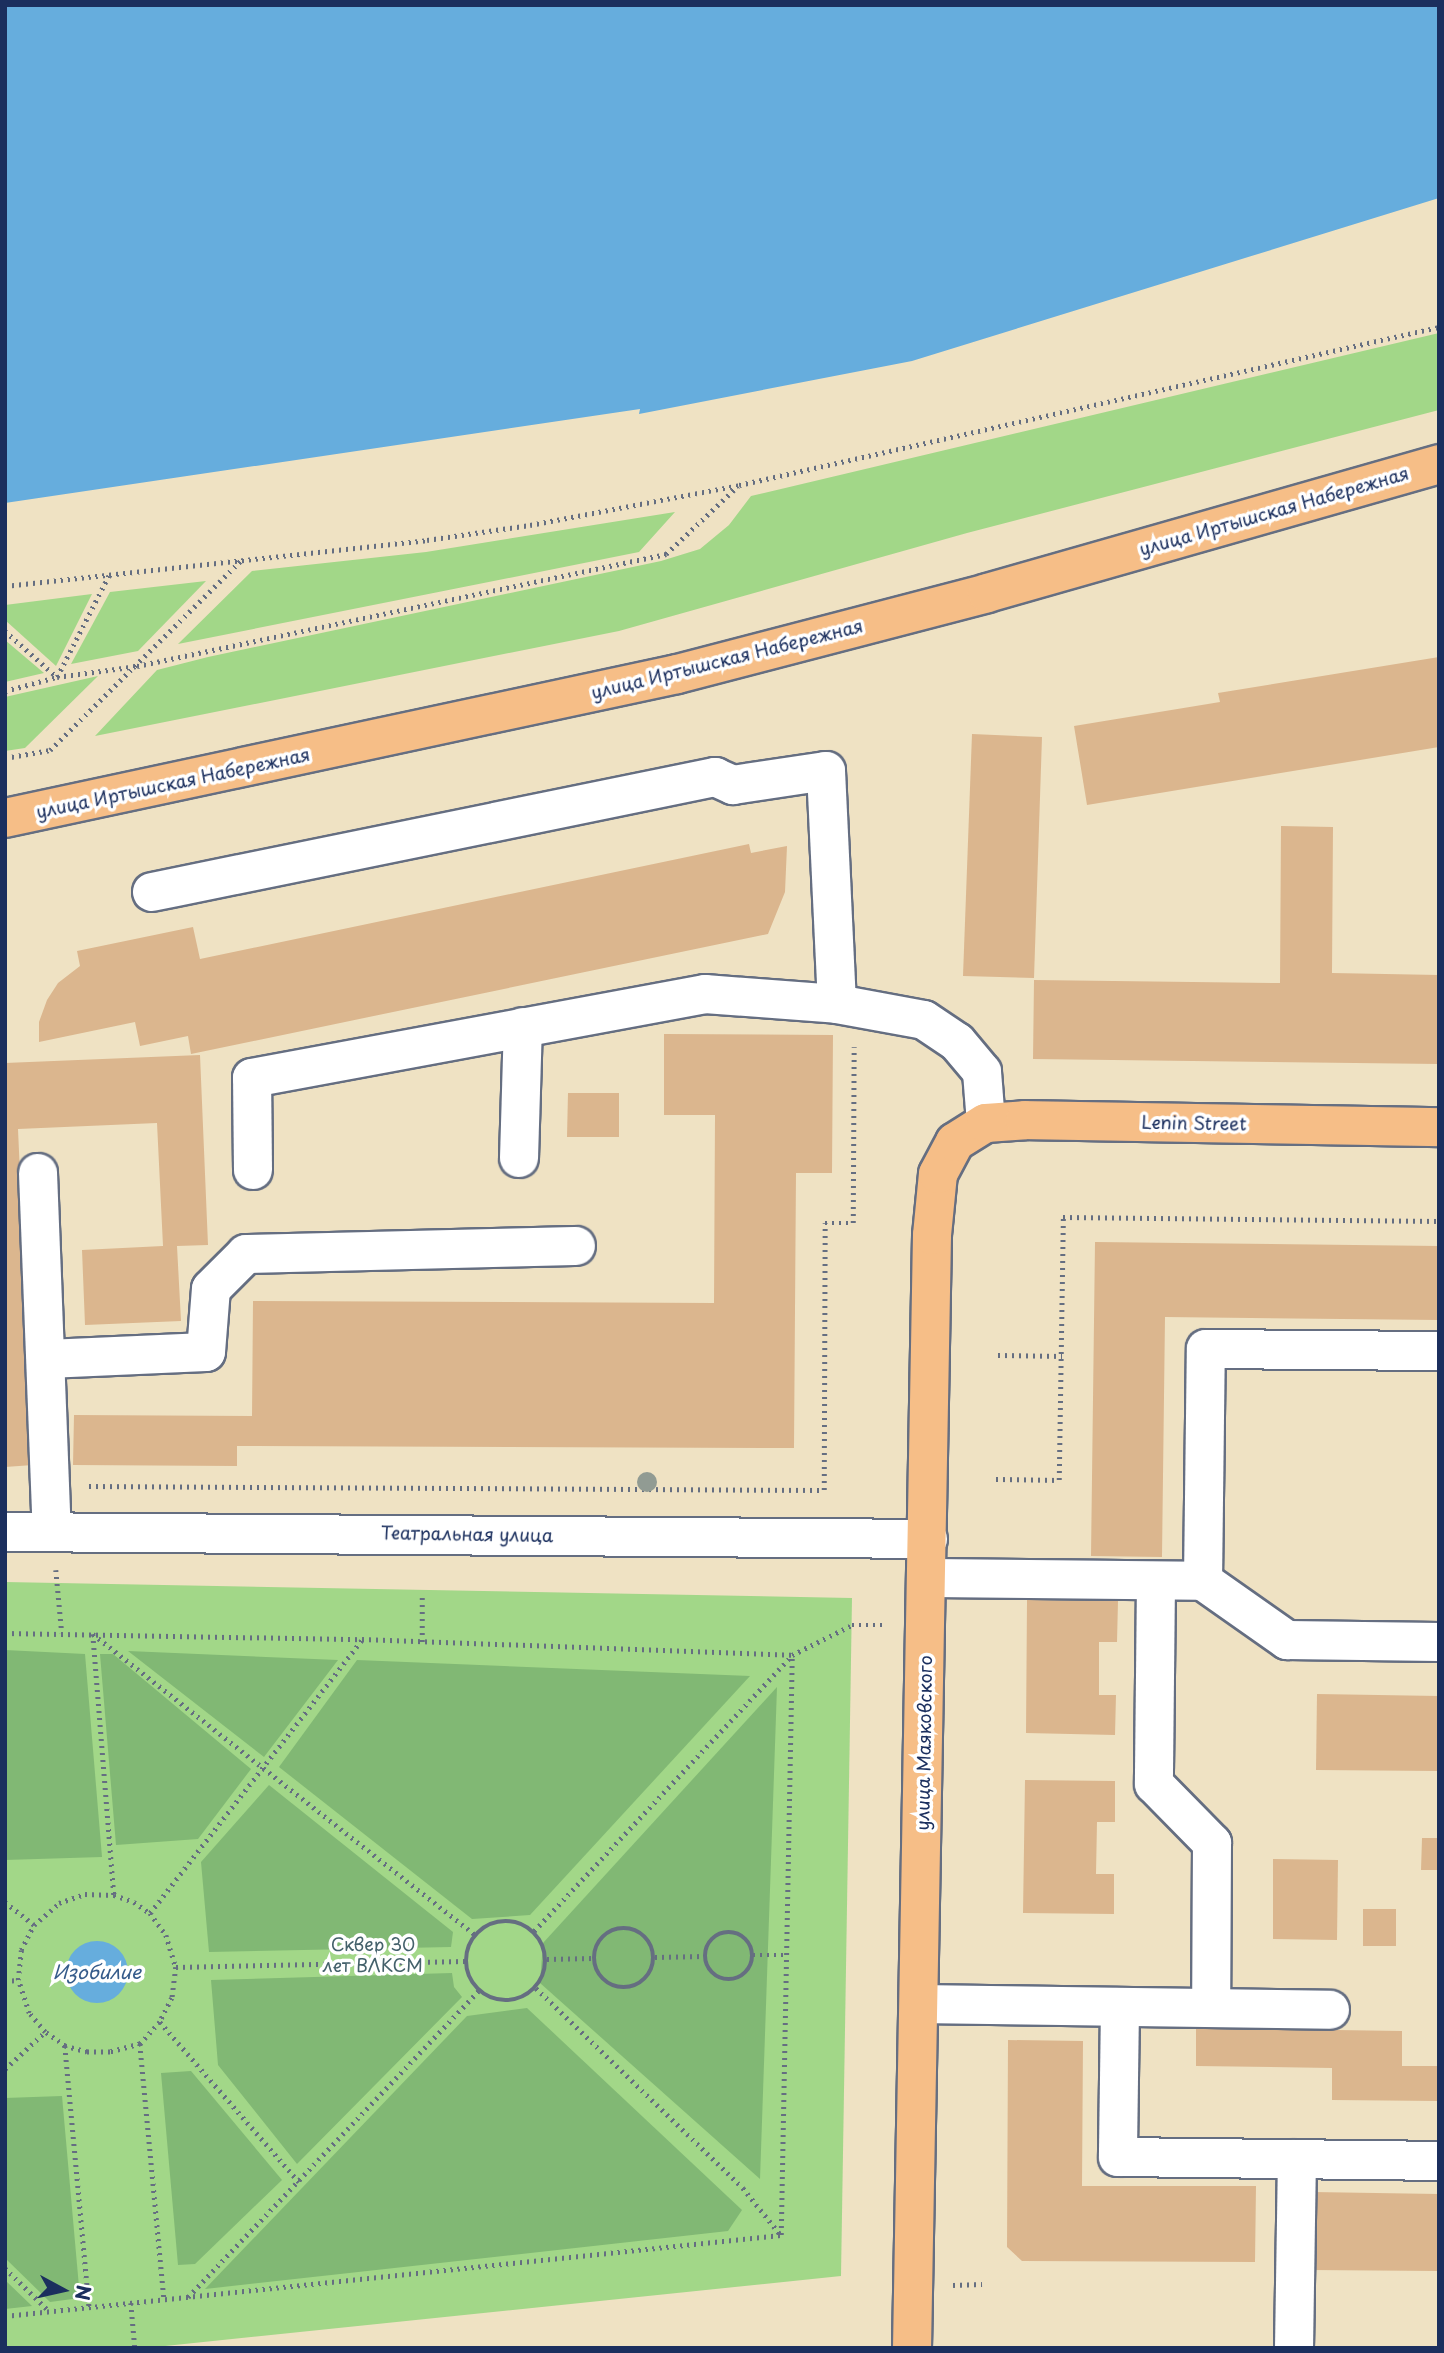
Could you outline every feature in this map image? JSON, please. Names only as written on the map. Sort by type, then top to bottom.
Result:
[{"type":"main road","name":"улица Иртышская Набережная","points":[[5,818],[677,674],[987,593],[1439,464]]},
{"type":"main road","name":"Lenin Street","points":[[970,1133],[1025,1120],[1439,1127]]},
{"type":"main road","name":"улица Маяковского","points":[[912,2348],[932,1235],[938,1174],[970,1133]]},
{"type":"street","points":[[152,892],[715,777],[733,785],[826,771],[845,1006]]},
{"type":"street","points":[[253,1170],[252,1078],[705,994],[845,1006],[924,1020],[957,1042],[982,1072],[970,1133]]},
{"type":"street","points":[[519,1158],[523,1027]]},
{"type":"street","points":[[38,1173],[52,1530]]},
{"type":"street","points":[[47,1359],[206,1352],[211,1289],[246,1254],[576,1246]]},
{"type":"street","points":[[1203,1581],[1206,1349],[1439,1351]]},
{"type":"street","name":"Театральная улица","points":[[5,1532],[52,1530],[928,1539]]},
{"type":"street","points":[[927,1578],[1203,1581],[1287,1640],[1439,1642]]},
{"type":"street","points":[[1156,1581],[1154,1784],[1212,1843],[1212,2008]]},
{"type":"street","points":[[919,2004],[1330,2010]]},
{"type":"street","points":[[1120,2007],[1118,2157],[1439,2161]]},
{"type":"street","points":[[1294,2348],[1297,2159]]},
{"type":"path","points":[[5,586],[505,529],[739,485],[1439,327]]},
{"type":"path","points":[[5,691],[57,677],[137,666],[666,554],[739,485]]},
{"type":"path","points":[[5,758],[50,750],[137,666],[241,559]]},
{"type":"path","points":[[57,677],[110,574]]},
{"type":"path","points":[[5,631],[57,677]]},
{"type":"path","points":[[52,1486],[824,1490],[825,1223],[853,1223],[845,1006]]},
{"type":"path","points":[[996,1479],[1059,1480],[1063,1217],[1439,1221]]},
{"type":"path","points":[[998,1355],[1062,1356]]},
{"type":"path","points":[[52,1530],[62,1633]]},
{"type":"path","points":[[422,1594],[422,1642]]},
{"type":"path","points":[[534,1931],[792,1655],[852,1625],[926,1626]]},
{"type":"path","points":[[5,1633],[362,1640],[792,1655]]},
{"type":"path","points":[[93,1633],[476,1935]]},
{"type":"path","points":[[93,1633],[114,1895]]},
{"type":"path","points":[[150,1913],[362,1640]]},
{"type":"path","points":[[781,2235],[792,1655]]},
{"type":"path","points":[[85,1894],[114,1895],[134,1902],[150,1913],[166,1935],[176,1967],[172,1998],[160,2022],[139,2044],[110,2052],[87,2052],[65,2046],[45,2032],[29,2013],[19,1980],[22,1950],[34,1925],[59,1903],[85,1894]]},
{"type":"path","points":[[5,1902],[34,1925]]},
{"type":"path","points":[[509,1920],[534,1931],[542,1943],[547,1959],[546,1970],[536,1988],[518,2000],[504,2002],[478,1991],[470,1979],[466,1961],[467,1952],[476,1935],[494,1922],[509,1920]]},
{"type":"path","points":[[617,1928],[630,1928],[643,1933],[651,1944],[655,1957],[643,1982],[618,1988],[605,1982],[596,1972],[593,1958],[596,1945],[604,1934],[617,1928]]},
{"type":"path","points":[[734,1931],[751,1945],[753,1955],[744,1975],[735,1980],[723,1980],[714,1975],[704,1956],[713,1937],[734,1931]]},
{"type":"path","points":[[753,1955],[786,1955]]},
{"type":"path","points":[[655,1957],[704,1956]]},
{"type":"path","points":[[547,1959],[593,1958]]},
{"type":"path","points":[[176,1967],[466,1961]]},
{"type":"path","points":[[5,1981],[19,1980]]},
{"type":"path","points":[[536,1988],[743,2188],[781,2235]]},
{"type":"path","points":[[187,2297],[478,1991]]},
{"type":"path","points":[[160,2022],[299,2182]]},
{"type":"path","points":[[5,2070],[45,2032]]},
{"type":"path","points":[[139,2044],[164,2300]]},
{"type":"path","points":[[65,2046],[89,2307]]},
{"type":"path","points":[[5,2316],[781,2235]]},
{"type":"path","points":[[5,2268],[50,2312]]},
{"type":"path","points":[[953,2285],[982,2284]]},
{"type":"path","points":[[131,2303],[135,2348]]},
{"type":"green space","points":[[1439,333],[1439,410],[967,533],[619,631],[95,736],[157,670],[661,561],[700,549],[729,525],[751,496]]},
{"type":"green space","points":[[675,512],[639,552],[178,644],[252,571],[426,552]]},
{"type":"green space","points":[[206,581],[138,651],[71,664],[110,592]]},
{"type":"green space","points":[[92,594],[56,666],[5,620],[5,605]]},
{"type":"green space","points":[[5,640],[44,673],[5,682]]},
{"type":"green space","points":[[98,676],[25,748],[5,751],[5,697]]},
{"type":"green space","name":"Сквер 30 лет ВЛКСМ","points":[[5,1582],[852,1598],[841,2276],[146,2348],[5,2348]]},
{"type":"green space","points":[[5,1650],[85,1654],[102,1857],[5,1860]]},
{"type":"green space","points":[[128,1651],[338,1660],[264,1757]]},
{"type":"green space","points":[[100,1654],[113,1654],[251,1769],[198,1839],[116,1845]]},
{"type":"green space","points":[[357,1660],[750,1676],[530,1915],[472,1919],[279,1767]]},
{"type":"green space","points":[[777,1687],[760,2179],[540,1983],[543,1943]]},
{"type":"green space","points":[[269,1785],[453,1932],[451,1947],[209,1952],[201,1862]]},
{"type":"green space","points":[[452,1973],[454,1987],[462,1997],[297,2164],[218,2065],[211,1980]]},
{"type":"green space","points":[[527,2008],[742,2210],[728,2231],[205,2289],[467,2016]]},
{"type":"green space","points":[[191,2071],[282,2180],[195,2264],[178,2265],[161,2073]]},
{"type":"green space","points":[[62,2096],[80,2298],[50,2302],[5,2258],[5,2098]]},
{"type":"green space","points":[[5,2280],[32,2306],[5,2309]]},
{"type":"water","points":[[5,5],[1439,5],[1439,198],[912,361],[639,414],[640,409],[5,503]]},
{"type":"water","name":"Изобилие","points":[[91,1941],[103,1941],[119,1950],[126,1960],[126,1984],[119,1994],[103,2003],[91,2003],[80,1998],[71,1989],[66,1978],[66,1966],[71,1955],[80,1946]]},
{"type":"building","points":[[1439,657],[1439,747],[1087,805],[1074,726],[1220,702],[1218,693]]},
{"type":"building","points":[[972,734],[1042,737],[1034,978],[963,976]]},
{"type":"building","points":[[1281,826],[1333,827],[1332,973],[1439,975],[1439,1064],[1033,1059],[1034,980],[1280,983]]},
{"type":"building","points":[[749,844],[751,853],[787,846],[785,892],[768,934],[191,1054],[188,1036],[140,1046],[135,1022],[39,1042],[39,1022],[47,1000],[58,983],[80,966],[77,951],[193,927],[200,959]]},
{"type":"building","points":[[664,1034],[833,1035],[832,1173],[796,1173],[794,1448],[237,1446],[237,1466],[73,1465],[74,1415],[252,1416],[253,1301],[714,1303],[715,1115],[664,1115]]},
{"type":"building","points":[[200,1055],[208,1245],[177,1246],[181,1321],[85,1325],[82,1250],[163,1246],[157,1123],[18,1129],[33,1465],[5,1467],[5,1063]]},
{"type":"building","points":[[568,1093],[619,1093],[619,1137],[567,1137]]},
{"type":"building","points":[[1095,1242],[1439,1246],[1439,1320],[1165,1317],[1162,1557],[1091,1556]]},
{"type":"building","points":[[1027,1600],[1118,1601],[1117,1642],[1099,1642],[1099,1695],[1116,1695],[1115,1735],[1026,1733]]},
{"type":"building","points":[[1317,1694],[1439,1696],[1439,1771],[1316,1770]]},
{"type":"building","points":[[1025,1780],[1115,1781],[1115,1822],[1097,1822],[1096,1874],[1114,1874],[1114,1914],[1023,1913]]},
{"type":"building","points":[[1422,1838],[1439,1838],[1439,1870],[1421,1870]]},
{"type":"building","points":[[1273,1859],[1338,1860],[1337,1940],[1273,1939]]},
{"type":"building","points":[[1363,1909],[1396,1909],[1396,1946],[1363,1946]]},
{"type":"building","points":[[1196,2028],[1402,2031],[1402,2066],[1439,2066],[1439,2101],[1332,2100],[1332,2068],[1196,2066]]},
{"type":"building","points":[[1008,2040],[1083,2041],[1082,2186],[1256,2186],[1255,2262],[1022,2261],[1007,2247]]},
{"type":"building","points":[[1312,2192],[1439,2194],[1439,2271],[1310,2270]]}]
